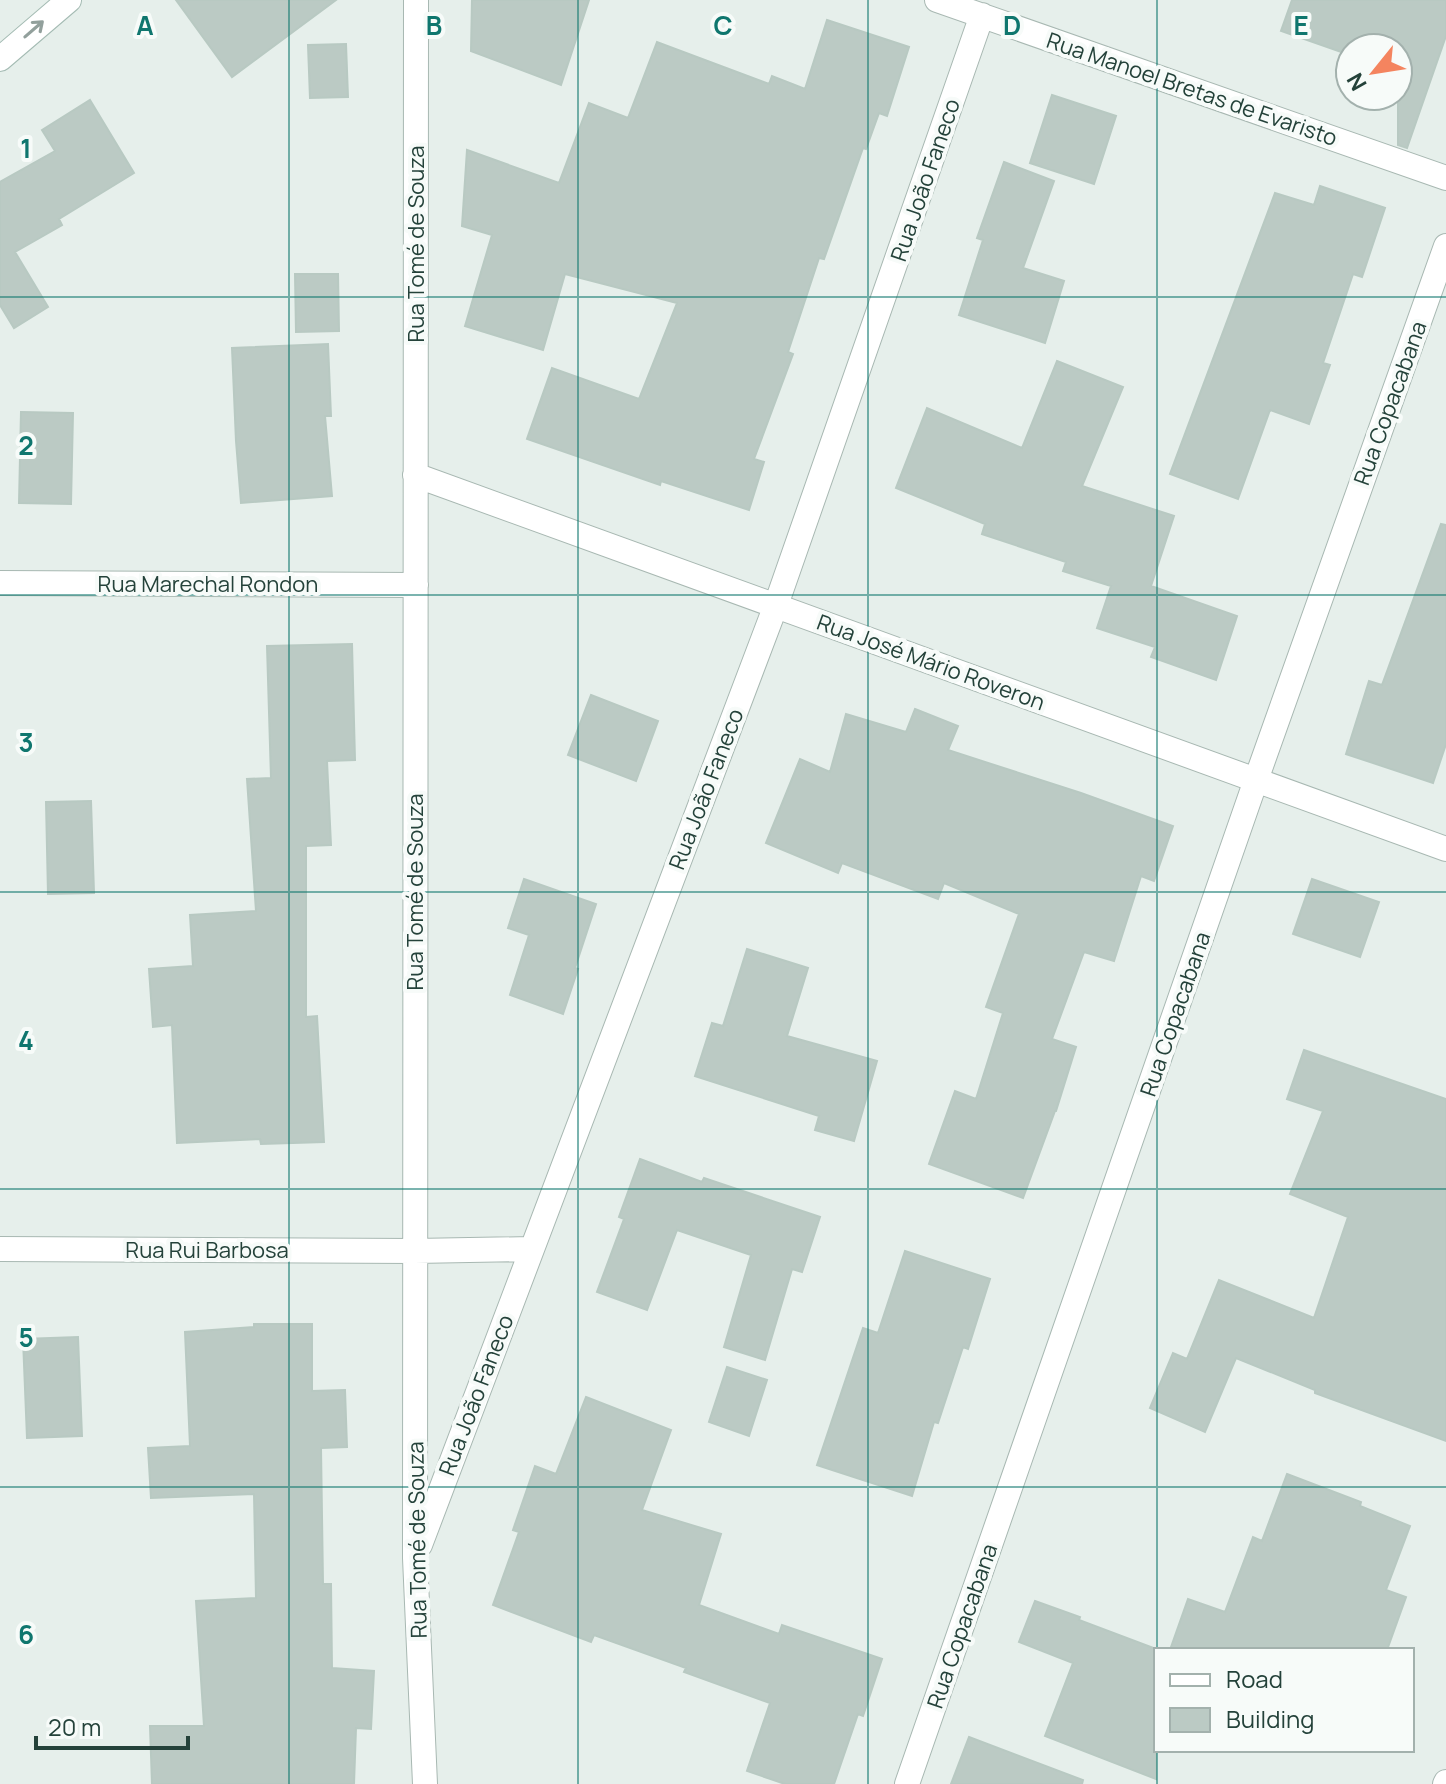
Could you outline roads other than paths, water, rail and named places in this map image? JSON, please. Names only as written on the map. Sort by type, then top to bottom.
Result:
[{"type":"street","points":[[0,59],[69,0]]},
{"type":"street","name":"Rua Tomé de Souza","points":[[416,0],[415,1558],[425,1784]]},
{"type":"street","name":"Rua Manoel Bretas de Evaristo","points":[[937,0],[1446,178]]},
{"type":"street","name":"Rua João Faneco","points":[[415,1558],[776,605],[982,15]]},
{"type":"street","name":"Rua Copacabana","points":[[907,1784],[1256,780],[1446,246]]},
{"type":"street","name":"Rua José Mário Roveron","points":[[415,475],[1446,849]]},
{"type":"street","name":"Rua Marechal Rondon","points":[[0,583],[416,585]]},
{"type":"street","name":"Rua Rui Barbosa","points":[[0,1249],[531,1249]]}]
